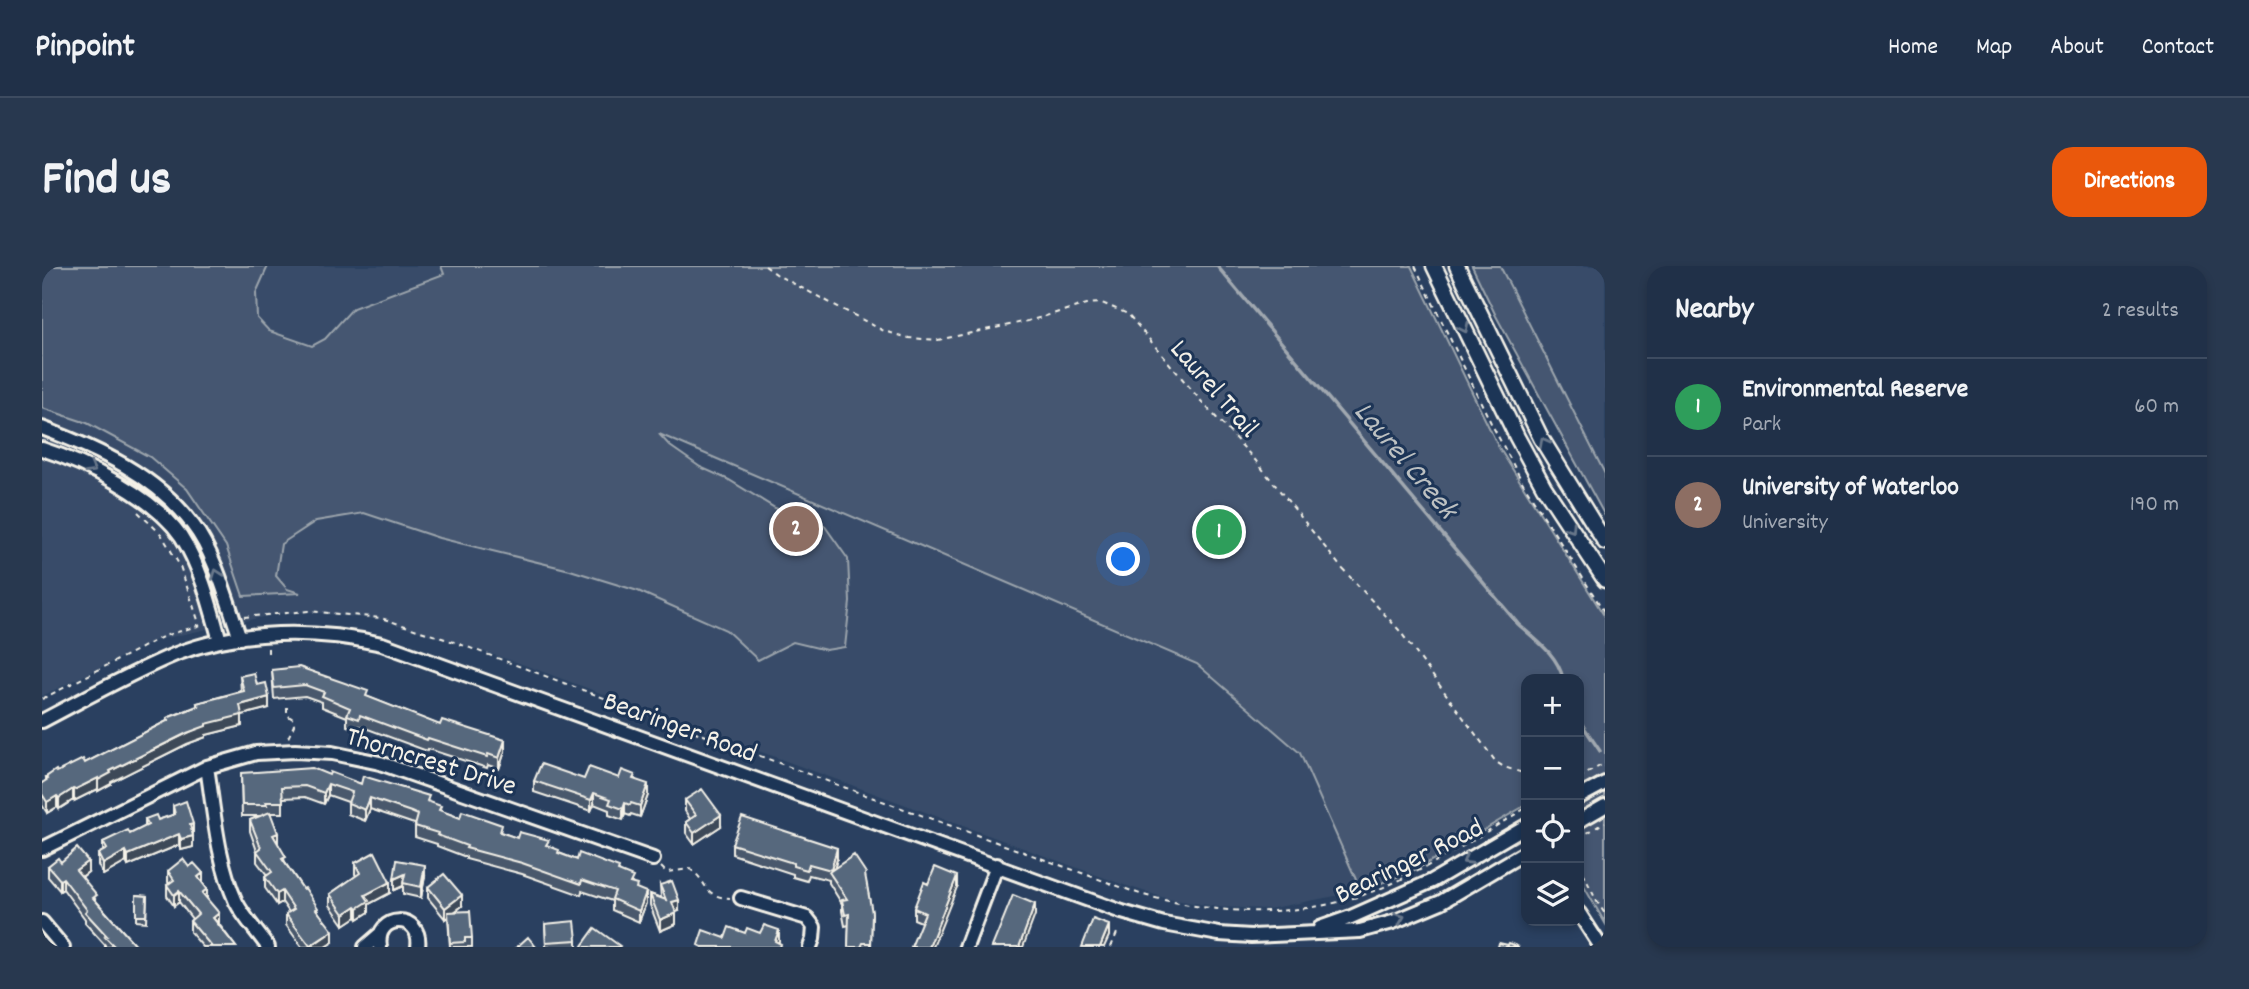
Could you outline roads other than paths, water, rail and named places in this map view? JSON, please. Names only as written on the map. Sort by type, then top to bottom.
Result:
[{"type":"main road","points":[[1434,266],[1517,437],[1544,486],[1605,580]]},
{"type":"main road","points":[[1457,266],[1546,447],[1605,542]]},
{"type":"street","points":[[42,428],[118,461],[148,480],[194,525],[207,549],[240,638]]},
{"type":"street","points":[[42,449],[72,459],[137,495],[180,535],[192,557],[220,641]]},
{"type":"street","name":"Bearinger Road","points":[[42,721],[168,658],[220,641],[319,634],[352,637],[382,644],[1122,912],[1206,932],[1251,936],[1360,931],[1393,922],[1441,902],[1521,855]]},
{"type":"street","name":"Thorncrest Drive","points":[[42,849],[207,767],[256,753],[291,751],[332,753],[380,763],[653,859]]},
{"type":"street","points":[[207,767],[220,849],[237,904],[268,947]]},
{"type":"street","points":[[1584,794],[1605,783]]},
{"type":"street","points":[[1584,818],[1605,806]]},
{"type":"street","name":"Bearinger Road","points":[[1310,932],[1432,881],[1521,829]]},
{"type":"street","points":[[966,947],[997,865]]},
{"type":"street","points":[[741,898],[807,918],[814,927],[810,947]]},
{"type":"street","points":[[1584,920],[1601,947]]},
{"type":"street","points":[[365,947],[380,941],[387,925],[398,921],[414,928],[418,934],[418,947]]},
{"type":"street","points":[[42,922],[63,947]]},
{"type":"waterway","name":"Laurel Creek","points":[[1217,266],[1518,624],[1551,655],[1561,674]]},
{"type":"waterway","name":"Laurel Creek","points":[[1584,727],[1600,751]]},
{"type":"place","name":"University of Waterloo","points":[[796,529]]},
{"type":"place","name":"Environmental Reserve","points":[[1219,532]]}]
